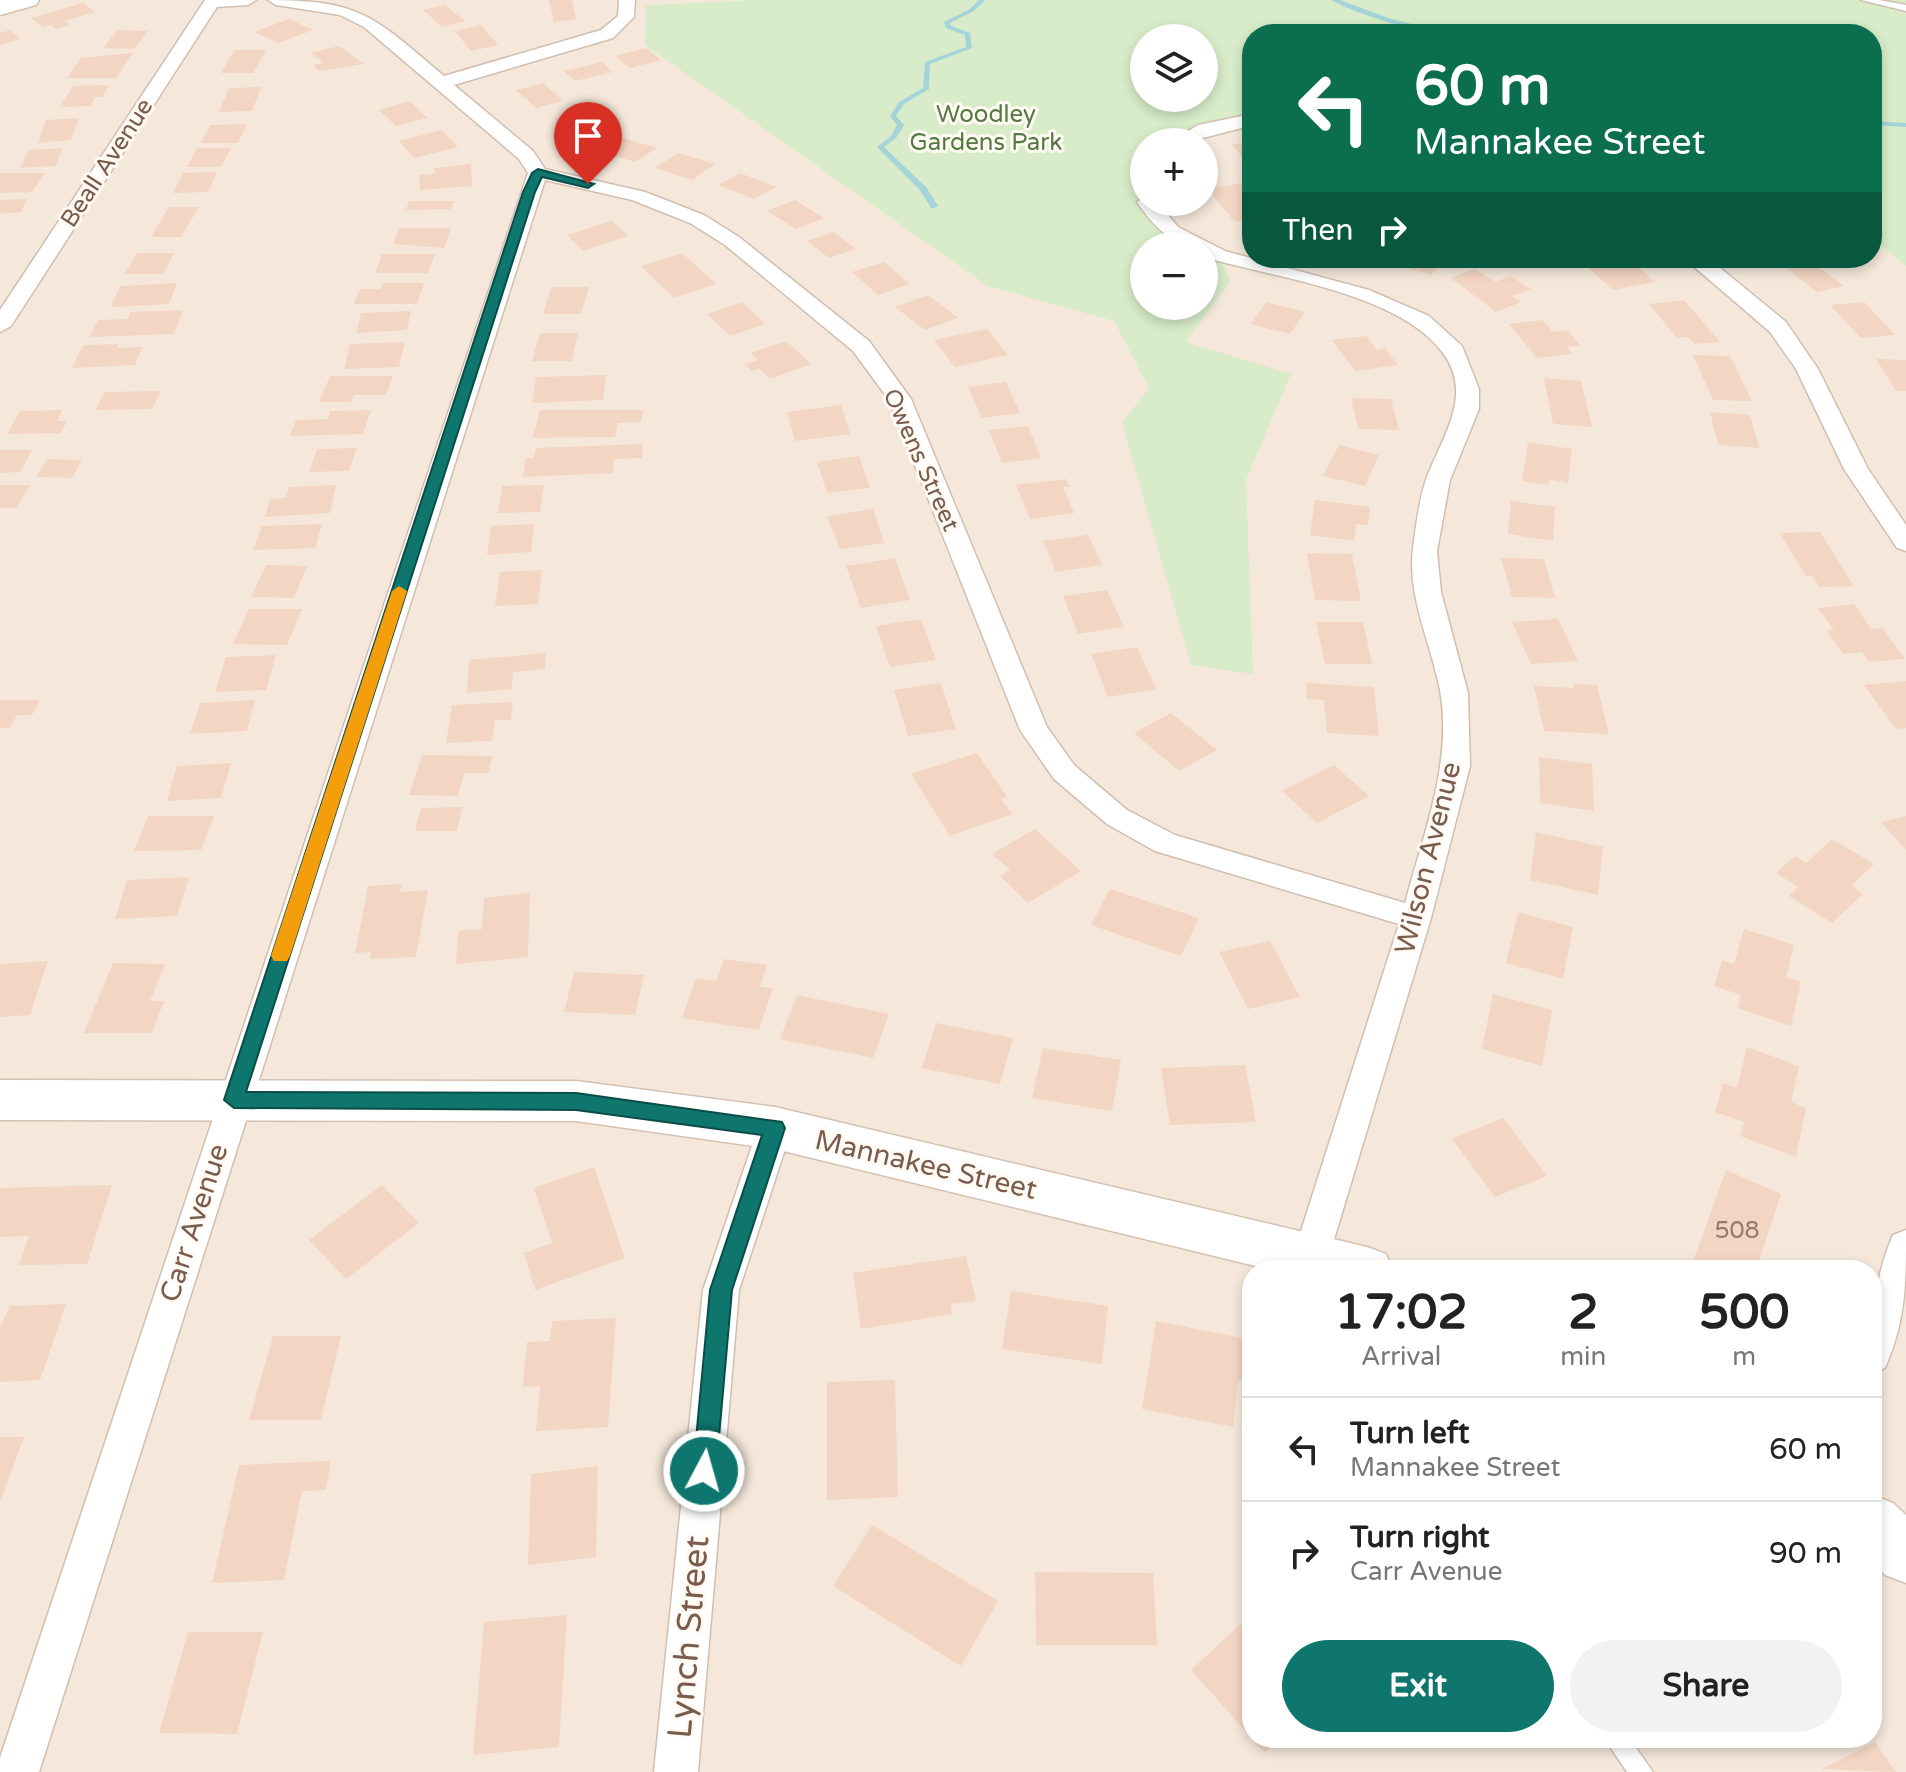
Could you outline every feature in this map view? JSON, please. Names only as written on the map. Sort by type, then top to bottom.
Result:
[{"type":"street","points":[[0,8],[27,0]]},
{"type":"street","points":[[213,1],[248,0]]},
{"type":"street","points":[[276,0],[344,11],[357,17],[526,155],[538,173]]},
{"type":"street","points":[[441,83],[607,34],[626,17],[627,0]]},
{"type":"street","name":"Beall Avenue","points":[[0,326],[213,1]]},
{"type":"street","points":[[1210,128],[1242,122]]},
{"type":"street","name":"Owens Street","points":[[538,173],[638,196],[697,219],[732,241],[861,346],[900,399],[1034,730],[1064,772],[1117,817],[1165,843],[1416,918]]},
{"type":"street","name":"Carr Avenue","points":[[17,1772],[538,173]]},
{"type":"street","name":"Wilson Avenue","points":[[1159,216],[1173,232]]},
{"type":"street","name":"Wilson Avenue","points":[[1218,255],[1242,262]]},
{"type":"street","name":"Wilson Avenue","points":[[1266,268],[1362,294],[1421,321],[1454,351],[1468,389],[1468,409],[1438,480],[1425,551],[1428,592],[1454,693],[1456,766],[1416,918],[1311,1256]]},
{"type":"street","points":[[1709,268],[1778,327],[1807,369],[1856,469],[1906,543]]},
{"type":"street","name":"Mannakee Street","points":[[0,1100],[576,1101],[775,1128],[1327,1260]]},
{"type":"street","name":"Lynch Street","points":[[676,1772],[721,1290],[775,1128]]},
{"type":"street","points":[[1882,1339],[1906,1246]]},
{"type":"street","points":[[1882,1532],[1906,1554]]},
{"type":"lane","points":[[1865,0],[1906,8]]},
{"type":"lane","points":[[1623,1748],[1641,1772]]},
{"type":"shaded area","points":[[27,0],[752,0],[646,5],[1114,321],[1185,342],[1201,320],[1218,320],[1218,298],[1231,280],[1218,264],[1218,232],[1173,232],[1159,216],[1218,216],[1218,128],[1210,128],[1242,122],[1242,268],[1882,268],[1882,246],[1906,266],[1906,1772],[0,1772],[0,8]]},
{"type":"green space","name":"Woodley Gardens Park","points":[[752,0],[1906,0],[1906,266],[1882,246],[1882,24],[1242,24],[1242,122],[1210,128],[1130,128],[1130,216],[1157,216],[1173,232],[1130,232],[1130,320],[1202,320],[1186,342],[1291,374],[1246,480],[1253,674],[1191,665],[1122,423],[1149,388],[1114,321],[988,286],[645,45],[646,5]]},
{"type":"green space","name":"Woodley Gardens Park","points":[[1218,255],[1231,280],[1218,298]]},
{"type":"building","points":[[549,0],[572,0],[576,19],[554,22]]},
{"type":"building","points":[[83,3],[95,12],[65,21],[70,25],[56,29],[51,25],[43,27],[31,18]]},
{"type":"building","points":[[445,5],[465,21],[442,27],[423,10]]},
{"type":"building","points":[[289,19],[313,30],[278,43],[254,32]]},
{"type":"building","points":[[481,25],[498,45],[471,51],[455,31]]},
{"type":"building","points":[[10,30],[20,39],[0,45],[0,33]]},
{"type":"building","points":[[118,30],[148,31],[134,49],[103,48]]},
{"type":"building","points":[[339,46],[364,64],[319,71],[313,65],[323,63],[311,53]]},
{"type":"building","points":[[646,48],[661,60],[630,68],[615,56]]},
{"type":"building","points":[[234,50],[266,50],[253,73],[221,73]]},
{"type":"building","points":[[133,53],[116,78],[67,78],[81,58]]},
{"type":"building","points":[[602,62],[613,72],[575,81],[564,71]]},
{"type":"building","points":[[543,83],[563,101],[536,108],[516,90]]},
{"type":"building","points":[[109,85],[102,97],[95,97],[90,106],[60,107],[73,86]]},
{"type":"building","points":[[261,87],[252,111],[219,112],[229,88]]},
{"type":"building","points":[[410,101],[427,118],[396,126],[379,110]]},
{"type":"building","points":[[605,109],[620,120],[605,125],[610,129],[580,138],[555,118]]},
{"type":"building","points":[[79,118],[71,140],[38,143],[46,120]]},
{"type":"building","points":[[247,124],[238,143],[201,143],[210,125]]},
{"type":"building","points":[[442,130],[458,147],[414,158],[399,141]]},
{"type":"building","points":[[620,137],[657,148],[635,162],[598,150]]},
{"type":"building","points":[[1242,143],[1242,156],[1232,145]]},
{"type":"building","points":[[63,148],[55,166],[20,168],[29,150]]},
{"type":"building","points":[[197,148],[231,148],[221,167],[187,167]]},
{"type":"building","points":[[678,153],[715,164],[692,180],[655,168]]},
{"type":"building","points":[[471,164],[472,186],[420,190],[419,175],[435,174],[434,168]]},
{"type":"building","points":[[217,172],[208,192],[173,193],[183,173]]},
{"type":"building","points":[[0,173],[45,173],[32,192],[0,193]]},
{"type":"building","points":[[740,173],[776,187],[754,199],[718,185]]},
{"type":"building","points":[[1242,183],[1242,221],[1235,222],[1218,202],[1218,187]]},
{"type":"building","points":[[27,199],[21,212],[0,214],[0,200]]},
{"type":"building","points":[[795,200],[824,218],[796,229],[767,211]]},
{"type":"building","points":[[409,201],[454,201],[451,209],[406,210]]},
{"type":"building","points":[[169,207],[199,207],[181,237],[151,237]]},
{"type":"building","points":[[612,221],[628,236],[583,251],[567,235]]},
{"type":"building","points":[[399,228],[451,228],[444,248],[393,244]]},
{"type":"building","points":[[834,232],[856,249],[829,258],[807,241]]},
{"type":"building","points":[[137,253],[174,253],[163,274],[125,274]]},
{"type":"building","points":[[682,253],[716,284],[674,298],[641,266]]},
{"type":"building","points":[[382,254],[435,254],[428,273],[375,273]]},
{"type":"building","points":[[884,262],[910,284],[878,295],[852,272]]},
{"type":"building","points":[[1408,268],[1437,268],[1431,275]]},
{"type":"building","points":[[1588,268],[1639,268],[1655,282],[1613,290]]},
{"type":"building","points":[[1787,268],[1820,268],[1844,286],[1817,292]]},
{"type":"building","points":[[1475,269],[1496,282],[1510,276],[1531,289],[1512,296],[1521,302],[1496,312],[1451,278]]},
{"type":"building","points":[[177,283],[169,304],[111,307],[120,286]]},
{"type":"building","points":[[382,283],[424,283],[417,304],[354,304],[360,289],[381,289]]},
{"type":"building","points":[[551,287],[589,287],[581,314],[543,314]]},
{"type":"building","points":[[928,295],[958,318],[925,330],[895,307]]},
{"type":"building","points":[[1684,300],[1720,342],[1694,344],[1688,337],[1677,338],[1649,304]]},
{"type":"building","points":[[742,302],[765,324],[730,336],[707,314]]},
{"type":"building","points":[[1266,302],[1305,312],[1290,334],[1251,324]]},
{"type":"building","points":[[1864,302],[1895,335],[1861,338],[1830,305]]},
{"type":"building","points":[[183,310],[174,334],[90,337],[98,320],[128,319],[130,312]]},
{"type":"building","points":[[411,311],[407,330],[356,333],[361,313]]},
{"type":"building","points":[[1543,320],[1553,332],[1567,330],[1580,345],[1567,347],[1572,354],[1537,358],[1509,324]]},
{"type":"building","points":[[987,329],[1008,355],[955,367],[934,340]]},
{"type":"building","points":[[540,333],[578,333],[572,361],[532,361]]},
{"type":"building","points":[[1366,336],[1377,350],[1385,348],[1398,365],[1355,371],[1332,340]]},
{"type":"building","points":[[786,341],[811,364],[770,379],[760,369],[752,371],[745,364],[758,360],[751,353]]},
{"type":"building","points":[[405,342],[399,367],[344,369],[350,344]]},
{"type":"building","points":[[119,344],[117,348],[142,347],[135,365],[72,368],[83,345]]},
{"type":"building","points":[[1693,355],[1730,356],[1752,401],[1713,400]]},
{"type":"building","points":[[1876,359],[1906,360],[1906,391],[1896,391]]},
{"type":"building","points":[[606,375],[603,400],[532,403],[536,377]]},
{"type":"building","points":[[330,376],[393,376],[386,395],[354,395],[351,402],[319,402]]},
{"type":"building","points":[[1544,378],[1581,381],[1592,427],[1553,424]]},
{"type":"building","points":[[1006,382],[1020,413],[982,418],[968,387]]},
{"type":"building","points":[[161,391],[152,409],[95,410],[105,392]]},
{"type":"building","points":[[1351,398],[1391,399],[1399,430],[1358,429]]},
{"type":"building","points":[[841,405],[850,434],[795,441],[787,412]]},
{"type":"building","points":[[62,410],[57,421],[67,421],[61,433],[7,434],[20,411]]},
{"type":"building","points":[[371,410],[363,434],[290,436],[296,420],[328,419],[330,411]]},
{"type":"building","points":[[540,410],[643,410],[641,422],[618,423],[615,437],[533,438]]},
{"type":"building","points":[[1710,412],[1750,415],[1759,448],[1718,445]]},
{"type":"building","points":[[1028,426],[1041,458],[1002,463],[989,430]]},
{"type":"building","points":[[1528,442],[1572,449],[1568,483],[1549,479],[1548,485],[1522,481]]},
{"type":"building","points":[[643,444],[642,458],[614,459],[613,473],[523,477],[526,458],[534,458],[536,448]]},
{"type":"building","points":[[1339,445],[1379,455],[1365,486],[1323,476]]},
{"type":"building","points":[[357,448],[349,471],[309,472],[317,449]]},
{"type":"building","points":[[0,450],[32,450],[20,472],[0,473]]},
{"type":"building","points":[[859,456],[870,488],[827,493],[817,462]]},
{"type":"building","points":[[47,459],[82,460],[72,478],[36,477]]},
{"type":"building","points":[[1066,479],[1070,487],[1063,487],[1074,513],[1030,519],[1016,485]]},
{"type":"building","points":[[0,485],[30,485],[16,508],[0,508]]},
{"type":"building","points":[[336,485],[330,513],[265,517],[270,499],[286,498],[289,487]]},
{"type":"building","points":[[544,485],[540,512],[498,513],[502,486]]},
{"type":"building","points":[[1315,500],[1370,507],[1368,525],[1356,524],[1354,541],[1310,535]]},
{"type":"building","points":[[1511,501],[1555,507],[1553,541],[1508,534]]},
{"type":"building","points":[[873,509],[884,543],[840,549],[827,516]]},
{"type":"building","points":[[322,524],[315,548],[253,550],[262,526]]},
{"type":"building","points":[[534,524],[531,552],[487,555],[491,526]]},
{"type":"building","points":[[1820,532],[1854,586],[1820,587],[1812,576],[1806,576],[1780,533]]},
{"type":"building","points":[[1088,535],[1102,565],[1056,572],[1043,541]]},
{"type":"building","points":[[1307,553],[1352,554],[1361,601],[1315,600]]},
{"type":"building","points":[[895,558],[910,600],[861,608],[846,566]]},
{"type":"building","points":[[1501,558],[1544,559],[1555,598],[1512,597]]},
{"type":"building","points":[[266,565],[307,566],[294,598],[251,597]]},
{"type":"building","points":[[542,570],[538,604],[495,606],[500,572]]},
{"type":"building","points":[[1107,590],[1124,627],[1078,634],[1063,596]]},
{"type":"building","points":[[1854,604],[1871,629],[1882,628],[1905,659],[1869,662],[1862,652],[1843,654],[1827,631],[1834,630],[1818,608]]},
{"type":"building","points":[[249,609],[302,609],[287,645],[233,644]]},
{"type":"building","points":[[921,619],[936,660],[890,667],[876,626]]},
{"type":"building","points":[[1558,619],[1578,661],[1531,664],[1512,622]]},
{"type":"building","points":[[1316,622],[1363,622],[1372,664],[1325,664]]},
{"type":"building","points":[[1137,647],[1156,689],[1108,697],[1091,654]]},
{"type":"building","points":[[546,653],[545,669],[513,672],[512,689],[467,693],[469,660]]},
{"type":"building","points":[[276,655],[266,690],[215,692],[226,657]]},
{"type":"building","points":[[1906,681],[1906,728],[1896,729],[1864,685]]},
{"type":"building","points":[[941,683],[956,729],[908,736],[894,690]]},
{"type":"building","points":[[1306,683],[1374,687],[1379,736],[1327,733],[1324,700],[1307,699]]},
{"type":"building","points":[[1573,684],[1597,685],[1609,734],[1544,731],[1534,686],[1574,688]]},
{"type":"building","points":[[0,700],[40,700],[32,715],[17,715],[10,728],[0,728]]},
{"type":"building","points":[[255,700],[247,731],[190,734],[200,703]]},
{"type":"building","points":[[513,702],[511,720],[495,720],[492,741],[446,743],[452,705]]},
{"type":"building","points":[[1171,713],[1217,750],[1179,771],[1134,733]]},
{"type":"building","points":[[977,753],[1007,797],[1001,799],[1012,814],[950,836],[911,774]]},
{"type":"building","points":[[422,755],[493,756],[488,773],[464,773],[458,796],[409,795]]},
{"type":"building","points":[[1539,757],[1592,764],[1594,811],[1540,803]]},
{"type":"building","points":[[231,763],[221,798],[167,801],[177,766]]},
{"type":"building","points":[[1334,765],[1369,796],[1317,823],[1282,791]]},
{"type":"building","points":[[462,807],[457,831],[415,831],[421,808]]},
{"type":"building","points":[[148,816],[214,816],[201,850],[134,851]]},
{"type":"building","points":[[1906,816],[1906,850],[1881,822]]},
{"type":"building","points":[[1035,829],[1081,871],[1028,903],[1000,876],[1010,870],[992,854]]},
{"type":"building","points":[[1536,832],[1603,847],[1598,895],[1530,880]]},
{"type":"building","points":[[1832,839],[1874,864],[1851,886],[1863,894],[1832,923],[1789,896],[1798,887],[1776,873],[1795,856],[1806,863]]},
{"type":"building","points":[[189,877],[177,916],[115,919],[127,880]]},
{"type":"building","points":[[402,884],[400,892],[428,890],[416,957],[370,959],[371,952],[355,953],[368,886]]},
{"type":"building","points":[[1110,889],[1199,918],[1181,956],[1091,925]]},
{"type":"building","points":[[530,893],[528,957],[456,964],[458,931],[482,929],[484,898]]},
{"type":"building","points":[[1518,912],[1573,927],[1563,979],[1506,963]]},
{"type":"building","points":[[1744,929],[1794,945],[1786,977],[1801,982],[1791,1026],[1738,1008],[1741,995],[1714,986],[1722,960],[1734,964]]},
{"type":"building","points":[[1270,941],[1300,997],[1248,1009],[1219,952]]},
{"type":"building","points":[[724,959],[767,965],[760,987],[773,988],[759,1030],[682,1018],[696,978],[716,981]]},
{"type":"building","points":[[48,961],[30,1015],[0,1017],[0,964]]},
{"type":"building","points":[[113,963],[165,964],[150,1001],[164,1001],[152,1033],[84,1033]]},
{"type":"building","points":[[574,972],[644,975],[635,1015],[564,1012]]},
{"type":"building","points":[[1493,994],[1552,1010],[1542,1066],[1482,1049]]},
{"type":"building","points":[[797,995],[889,1014],[873,1058],[780,1039]]},
{"type":"building","points":[[936,1023],[1013,1038],[1000,1084],[922,1068]]},
{"type":"building","points":[[1747,1047],[1799,1066],[1791,1102],[1806,1108],[1796,1157],[1740,1136],[1744,1122],[1715,1112],[1723,1083],[1737,1088]]},
{"type":"building","points":[[1043,1048],[1121,1060],[1112,1111],[1032,1098]]},
{"type":"building","points":[[1245,1065],[1256,1122],[1170,1125],[1161,1068]]},
{"type":"building","points":[[1503,1118],[1547,1176],[1495,1197],[1452,1139]]},
{"type":"building","points":[[594,1167],[625,1258],[535,1290],[524,1253],[552,1243],[534,1188]]},
{"type":"building","points":[[1726,1170],[1781,1194],[1759,1260],[1694,1260]]},
{"type":"building","points":[[112,1185],[87,1264],[19,1265],[29,1236],[0,1237],[0,1188]]},
{"type":"building","points":[[382,1185],[419,1223],[346,1279],[309,1240]]},
{"type":"building","points":[[966,1256],[976,1301],[951,1304],[952,1314],[861,1329],[853,1273]]},
{"type":"building","points":[[1011,1291],[1108,1306],[1102,1364],[1002,1349]]},
{"type":"building","points":[[66,1304],[40,1380],[0,1382],[0,1327],[10,1306]]},
{"type":"building","points":[[616,1318],[608,1427],[536,1431],[540,1386],[523,1387],[527,1342],[550,1341],[552,1321]]},
{"type":"building","points":[[1156,1321],[1242,1338],[1242,1382],[1238,1381],[1233,1427],[1142,1409]]},
{"type":"building","points":[[273,1336],[341,1336],[321,1420],[249,1420]]},
{"type":"building","points":[[895,1380],[898,1497],[827,1500],[827,1382]]},
{"type":"building","points":[[0,1437],[24,1437],[0,1502]]},
{"type":"building","points":[[331,1461],[326,1490],[302,1491],[284,1580],[212,1583],[239,1465]]},
{"type":"building","points":[[598,1466],[596,1557],[528,1565],[531,1474]]},
{"type":"building","points":[[872,1525],[998,1601],[961,1666],[833,1586]]},
{"type":"building","points":[[1035,1572],[1153,1573],[1157,1645],[1036,1645]]},
{"type":"building","points":[[567,1615],[559,1747],[473,1755],[484,1622]]},
{"type":"building","points":[[1242,1623],[1242,1727],[1191,1670]]},
{"type":"building","points":[[188,1632],[263,1632],[237,1734],[159,1733]]},
{"type":"building","points":[[1863,1748],[1879,1748],[1896,1772],[1822,1769]]},
{"type":"waterway","points":[[934,206],[923,189],[880,147],[894,137],[901,125],[893,116],[901,103],[926,89],[927,63],[969,48],[968,34],[948,27],[947,22],[972,10],[982,0]]},
{"type":"waterway","points":[[1334,0],[1406,24]]},
{"type":"waterway","points":[[1882,124],[1906,125]]},
{"type":"slow traffic","points":[[281,956],[399,591]]},
{"type":"route","points":[[588,184],[538,173],[529,192],[234,1100],[576,1101],[775,1128],[721,1290],[704,1471]]}]
